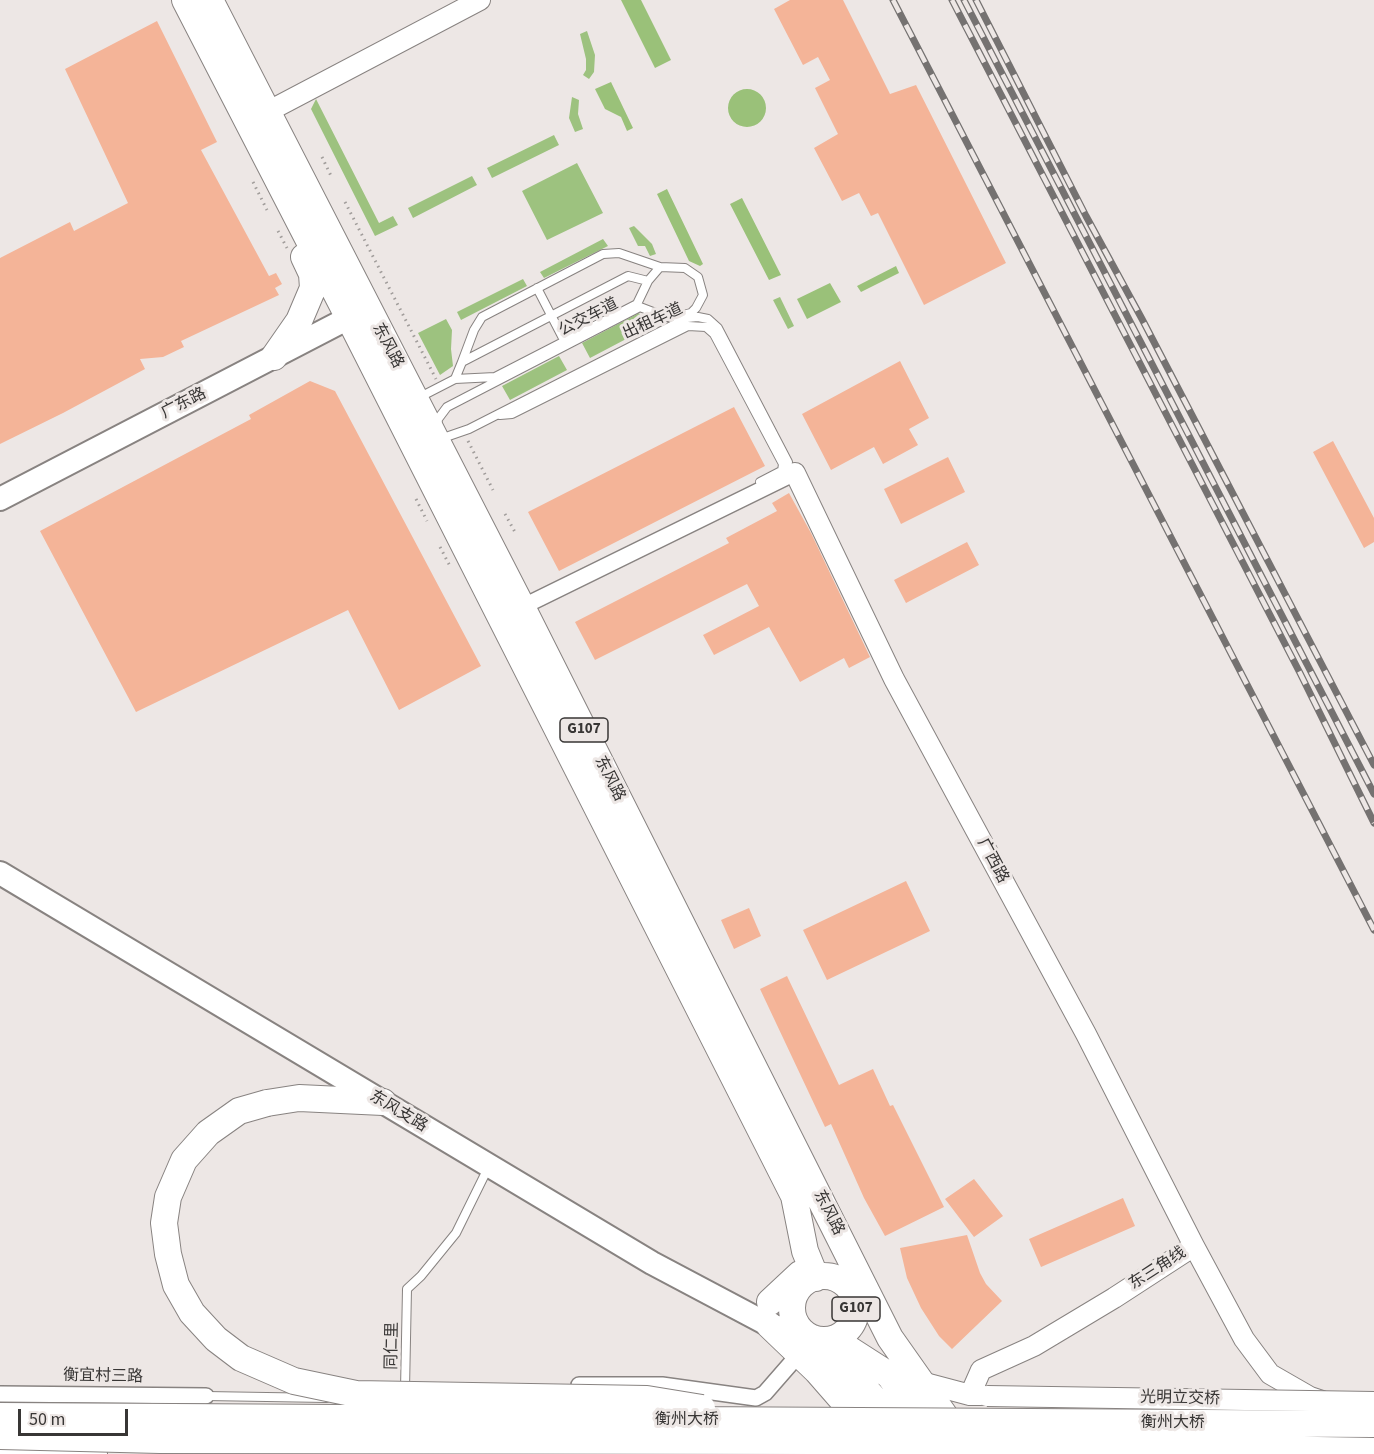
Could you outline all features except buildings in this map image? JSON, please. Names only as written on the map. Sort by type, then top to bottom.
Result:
[{"type":"highway","name":"东风路","points":[[185,0],[257,115]]},
{"type":"highway","name":"东风路","points":[[210,0],[257,115],[358,313],[794,1196],[805,1251],[807,1283]]},
{"type":"highway","points":[[257,115],[278,200],[312,274],[314,288],[299,321],[274,357]]},
{"type":"highway","name":"东风路","points":[[358,313],[416,399],[890,1338],[970,1454]]},
{"type":"highway","points":[[382,1102],[299,1098],[267,1103],[239,1112],[207,1133],[184,1160],[168,1197],[164,1223],[168,1254],[176,1285],[192,1313],[216,1339],[242,1358],[294,1381],[356,1394],[647,1399],[782,1420]]},
{"type":"highway","points":[[805,1251],[802,1271],[770,1313],[815,1346],[874,1435],[895,1454]]},
{"type":"highway","name":"G107","points":[[815,1346],[843,1334],[855,1318],[855,1268]]},
{"type":"highway","name":"G107","points":[[807,1283],[833,1278],[841,1281],[890,1338]]},
{"type":"highway","points":[[807,1283],[794,1298],[792,1308],[798,1326],[815,1346],[924,1454]]},
{"type":"highway","name":"G107","points":[[815,1346],[889,1375],[943,1454]]},
{"type":"highway","name":"衡州大桥","points":[[0,1416],[1374,1424]]},
{"type":"highway","points":[[0,1436],[94,1454]]},
{"type":"highway","name":"衡州大桥","points":[[0,1436],[160,1440],[810,1442],[1374,1451]]},
{"type":"main road","name":"广东路","points":[[0,499],[358,313]]},
{"type":"main road","name":"东风支路","points":[[0,862],[654,1257],[770,1313]]},
{"type":"main road","name":"东风支路","points":[[0,873],[652,1263],[770,1313]]},
{"type":"main road","points":[[770,1313],[807,1283]]},
{"type":"street","points":[[257,115],[480,0]]},
{"type":"street","points":[[522,607],[714,513],[788,469]]},
{"type":"street","name":"广西路","points":[[788,469],[894,679],[1086,1034],[1194,1246]]},
{"type":"street","name":"东三角线","points":[[979,1395],[981,1370],[1034,1346],[1194,1246],[1244,1339],[1270,1374],[1310,1397],[1354,1412],[1374,1412]]},
{"type":"street","points":[[405,1389],[429,1386],[662,1385],[756,1398],[765,1393],[815,1346]]},
{"type":"street","name":"光明立交桥","points":[[921,1382],[979,1395],[1374,1402]]},
{"type":"street","name":"衡宜村三路","points":[[0,1394],[206,1396]]},
{"type":"street","points":[[0,1450],[29,1454]]},
{"type":"lane","name":"公交车道","points":[[436,440],[438,419],[447,407],[566,343],[640,307],[666,317],[684,315],[696,308],[703,295],[698,278],[684,268],[660,267],[619,253],[603,254],[482,317],[474,330],[455,379]]},
{"type":"lane","points":[[416,399],[455,379],[495,377],[566,343],[637,304],[648,281],[660,267]]},
{"type":"lane","points":[[462,363],[628,276],[648,281]]},
{"type":"lane","points":[[537,288],[566,343]]},
{"type":"lane","name":"出租车道","points":[[436,440],[463,431],[496,415],[512,414],[688,326],[706,327],[714,334],[783,464],[788,469]]},
{"type":"lane","name":"同仁里","points":[[206,1396],[321,1399],[405,1389],[407,1289],[421,1276],[456,1233],[489,1166]]},
{"type":"path","points":[[322,157],[332,178]]},
{"type":"path","points":[[253,182],[267,210]]},
{"type":"path","points":[[345,202],[440,387]]},
{"type":"path","points":[[278,231],[289,253]]},
{"type":"path","points":[[463,431],[493,490]]},
{"type":"path","points":[[416,499],[427,521]]},
{"type":"path","points":[[505,514],[516,534]]},
{"type":"path","points":[[440,547],[451,568]]},
{"type":"green space","points":[[621,0],[641,0],[671,60],[655,68]]},
{"type":"green space","points":[[587,31],[595,55],[594,72],[589,79],[583,75],[586,70],[586,59],[580,34]]},
{"type":"green space","points":[[611,82],[633,128],[627,131],[621,117],[605,109],[595,89]]},
{"type":"green space","points":[[747,89],[761,94],[766,108],[761,122],[747,127],[733,122],[728,108],[733,94]]},
{"type":"green space","points":[[572,97],[579,100],[578,114],[583,129],[575,132],[569,118]]},
{"type":"green space","points":[[316,99],[379,223],[393,216],[398,225],[375,236],[311,109]]},
{"type":"green space","points":[[554,135],[559,145],[492,178],[487,168]]},
{"type":"green space","points":[[577,163],[603,213],[547,240],[522,191]]},
{"type":"green space","points":[[472,176],[477,185],[413,218],[408,208]]},
{"type":"green space","points":[[667,189],[703,264],[700,266],[689,261],[657,194]]},
{"type":"green space","points":[[742,198],[781,275],[769,280],[730,204]]},
{"type":"green space","points":[[634,226],[652,244],[656,254],[650,256],[645,246],[638,246],[629,228]]},
{"type":"green space","points":[[603,239],[608,246],[544,278],[540,272]]},
{"type":"green space","points":[[896,266],[899,273],[861,292],[857,286]]},
{"type":"green space","points":[[523,279],[527,286],[461,320],[457,312]]},
{"type":"green space","points":[[830,283],[841,302],[807,319],[797,299]]},
{"type":"green space","points":[[780,297],[794,326],[788,329],[773,300]]},
{"type":"green space","points":[[639,313],[647,328],[590,358],[582,343]]},
{"type":"green space","points":[[446,319],[452,330],[453,366],[440,375],[418,333]]},
{"type":"green space","points":[[559,356],[567,370],[510,400],[502,386]]},
{"type":"railway","points":[[893,0],[1374,930]]},
{"type":"railway","points":[[952,0],[1300,673],[1374,823]]},
{"type":"railway","points":[[964,0],[1374,794]]},
{"type":"railway","points":[[976,0],[1086,216],[1374,765]]}]
